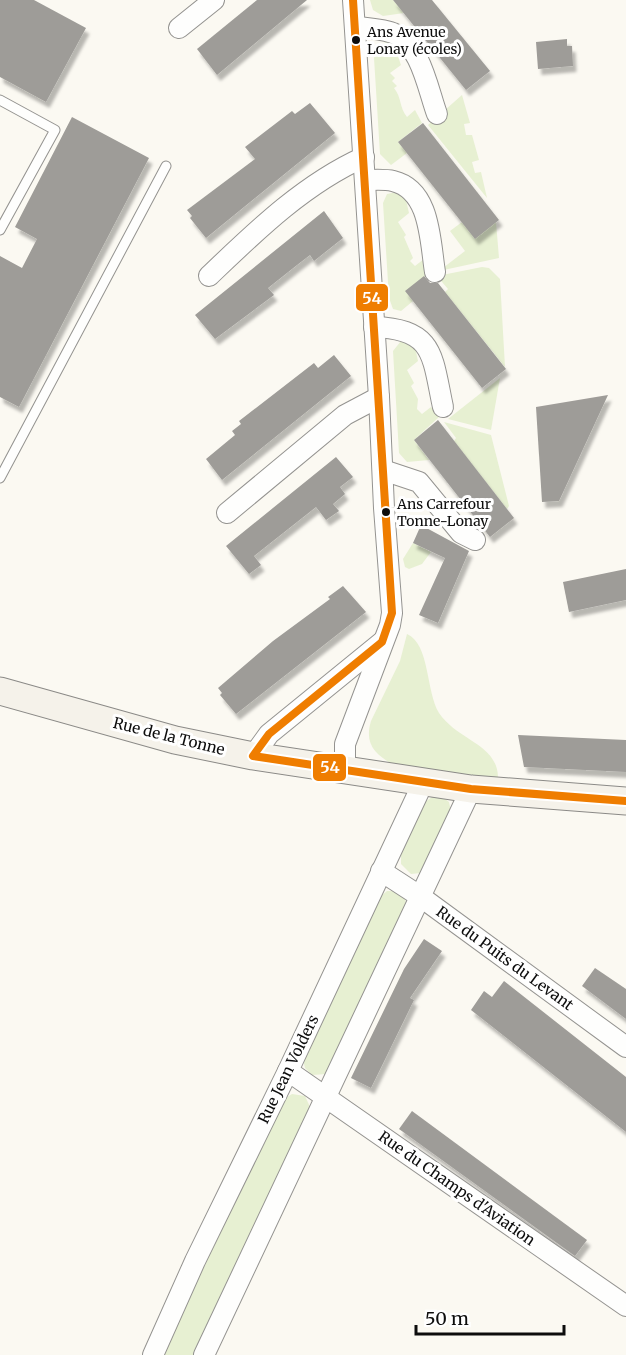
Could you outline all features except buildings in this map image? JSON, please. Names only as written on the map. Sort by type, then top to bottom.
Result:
[{"type":"street","points":[[179,28],[214,0]]},
{"type":"street","points":[[345,771],[345,744],[390,625],[392,613],[353,0]]},
{"type":"street","points":[[356,27],[396,34],[407,43],[416,57],[436,114]]},
{"type":"street","points":[[209,276],[262,225],[333,171],[364,157]]},
{"type":"street","points":[[365,180],[399,183],[420,201],[426,216],[435,272]]},
{"type":"street","points":[[374,327],[399,328],[410,332],[422,341],[432,355],[443,407]]},
{"type":"street","points":[[227,513],[345,415],[379,397]]},
{"type":"street","points":[[383,470],[419,482],[461,533],[475,540]]},
{"type":"street","points":[[253,756],[269,734],[382,642]]},
{"type":"street","name":"Rue de la Tonne","points":[[0,691],[175,740],[253,756],[471,789],[626,801]]},
{"type":"street","name":"Rue Jean Volders","points":[[153,1355],[195,1261],[288,1071],[423,783]]},
{"type":"street","points":[[204,1355],[471,789]]},
{"type":"street","name":"Rue du Puits du Levant","points":[[381,872],[421,897],[626,1047]]},
{"type":"street","name":"Rue du Champs d'Aviation","points":[[288,1071],[626,1306]]},
{"type":"lane","points":[[0,100],[55,130],[0,231]]},
{"type":"lane","points":[[0,478],[166,166]]},
{"type":"green space","points":[[370,0],[393,0],[404,13],[383,16],[373,10]]},
{"type":"green space","points":[[386,42],[394,45],[401,65],[390,73],[395,78],[392,81],[397,86],[394,88],[403,110],[407,117],[415,110],[422,123],[398,142],[407,153],[391,165],[380,154],[374,58],[377,47]]},
{"type":"green space","points":[[462,95],[470,123],[464,124],[466,135],[472,135],[479,160],[472,162],[475,173],[481,172],[487,198],[428,125]]},
{"type":"green space","points":[[397,192],[406,200],[409,213],[398,222],[406,235],[404,237],[413,258],[410,261],[415,266],[424,259],[430,272],[406,291],[413,301],[401,311],[393,309],[389,298],[383,203],[387,194]]},
{"type":"green space","points":[[462,222],[475,238],[496,222],[499,258],[439,271],[465,251],[450,231]]},
{"type":"green space","points":[[482,267],[489,268],[500,279],[505,367],[445,292],[448,289],[437,276]]},
{"type":"green space","points":[[401,341],[406,341],[415,347],[418,361],[407,370],[414,383],[411,386],[418,399],[417,409],[422,414],[431,407],[439,417],[414,440],[429,460],[407,462],[399,453],[393,351]]},
{"type":"green space","points":[[500,378],[491,430],[448,419]]},
{"type":"green space","points":[[444,422],[491,435],[509,506],[507,509],[454,441],[456,438]]},
{"type":"green space","points":[[413,543],[431,552],[422,564],[409,569],[405,567],[403,559]]},
{"type":"green space","points":[[407,634],[420,648],[439,713],[456,730],[491,757],[498,778],[396,766],[382,758],[373,748],[369,736],[371,721],[400,661]]},
{"type":"green space","points":[[441,796],[449,802],[451,812],[421,873],[411,874],[401,864],[401,855],[425,802],[432,797]]},
{"type":"green space","points":[[387,891],[401,894],[407,907],[327,1074],[312,1075],[305,1068],[303,1059],[380,897]]},
{"type":"green space","points":[[292,1094],[305,1096],[311,1109],[195,1355],[162,1355],[284,1099]]},
{"type":"transit line","name":"54","points":[[353,0],[392,613],[382,642],[269,734],[253,756],[471,789],[626,801]]},
{"type":"place","name":"Ans Avenue Lonay (écoles)","points":[[356,40]]},
{"type":"place","name":"Ans Carrefour Tonne-Lonay","points":[[386,512]]}]
